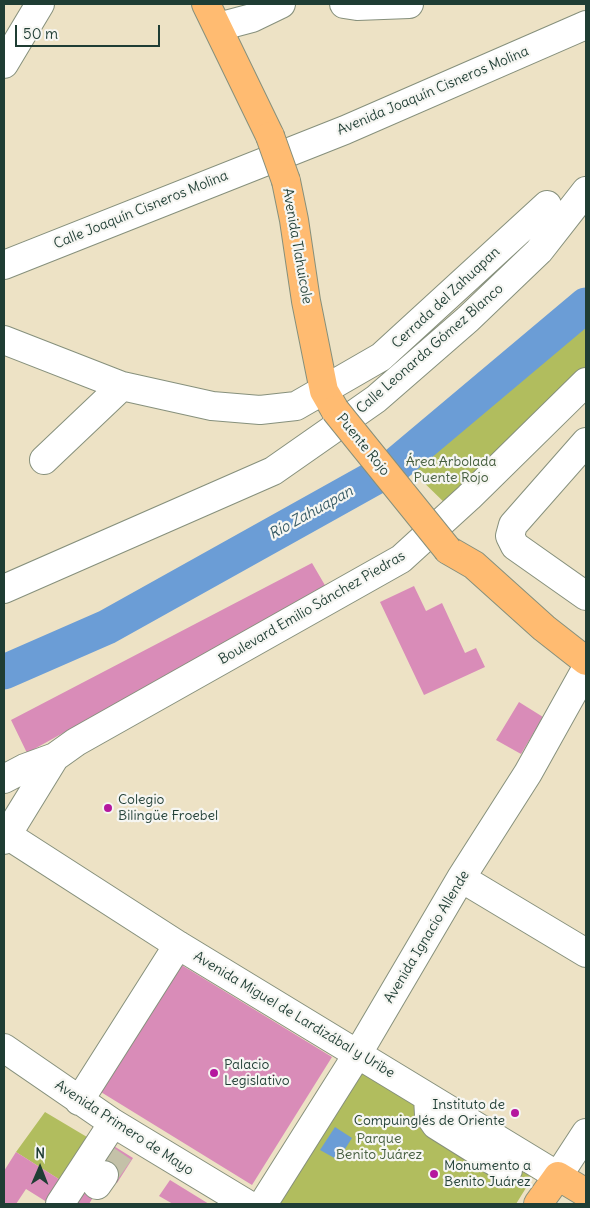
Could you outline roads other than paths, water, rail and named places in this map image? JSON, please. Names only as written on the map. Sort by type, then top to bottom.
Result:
[{"type":"main road","name":"Avenida Tlahuicole","points":[[212,15],[274,145],[286,181],[294,220],[307,310],[318,355],[337,396]]},
{"type":"main road","name":"Puente Rojo","points":[[337,396],[453,544],[544,628],[586,661]]},
{"type":"main road","name":"Avenida Miguel de Lardizábal y Uribe","points":[[558,1176],[586,1193]]},
{"type":"main road","points":[[538,1204],[558,1176]]},
{"type":"street","points":[[4,64],[40,4]]},
{"type":"street","points":[[212,15],[252,18],[281,4]]},
{"type":"street","points":[[344,4],[357,6],[408,4]]},
{"type":"street","name":"Avenida Joaquín Cisneros Molina","points":[[274,145],[345,130],[586,25]]},
{"type":"street","name":"Calle Joaquín Cisneros Molina","points":[[9,258],[274,145]]},
{"type":"street","name":"Calle Leonarda Gómez Blanco","points":[[4,589],[273,471],[376,399],[468,319],[539,251],[586,191]]},
{"type":"street","name":"Cerrada del Zahuapan","points":[[4,340],[122,386],[212,406],[260,410],[296,406],[337,396],[547,205]]},
{"type":"street","name":"Boulevard Emilio Sánchez Piedras","points":[[55,756],[76,742],[401,559],[469,497],[586,382]]},
{"type":"street","points":[[44,460],[122,386]]},
{"type":"street","points":[[586,442],[513,525],[510,536],[515,546],[586,596]]},
{"type":"street","name":"Avenida Ignacio Allende","points":[[263,1204],[357,1055],[461,878],[528,773],[586,668]]},
{"type":"street","points":[[4,778],[55,756]]},
{"type":"street","points":[[5,836],[55,756]]},
{"type":"street","name":"Avenida Miguel de Lardizábal y Uribe","points":[[5,836],[178,945],[558,1176]]},
{"type":"street","points":[[461,878],[586,953]]},
{"type":"street","points":[[79,1101],[178,945]]},
{"type":"street","name":"Avenida Primero de Mayo","points":[[4,1048],[79,1101],[121,1136],[247,1204]]},
{"type":"street","points":[[428,1097],[429,1115],[436,1125],[508,1170]]},
{"type":"street","points":[[558,1176],[586,1133]]},
{"type":"street","points":[[60,1204],[121,1136]]},
{"type":"water","points":[[335,1127],[352,1138],[338,1160],[320,1150]]},
{"type":"waterway","name":"Río Zahuapan","points":[[4,672],[107,627],[392,468],[586,305]]},
{"type":"tunnel","points":[[104,1175],[121,1150]]},
{"type":"place","name":"Colegio Bilingüe Froebel","points":[[108,808]]},
{"type":"place","name":"Palacio Legislativo","points":[[214,1073]]},
{"type":"place","name":"Instituto de Compuinglés de Oriente","points":[[515,1113]]},
{"type":"place","name":"Monumento a Benito Juárez","points":[[434,1174]]},
{"type":"park label","name":"Área Arbolada Puente Rojo","points":[[451,470]]},
{"type":"park label","name":"Parque Benito Juárez","points":[[379,1148]]}]
